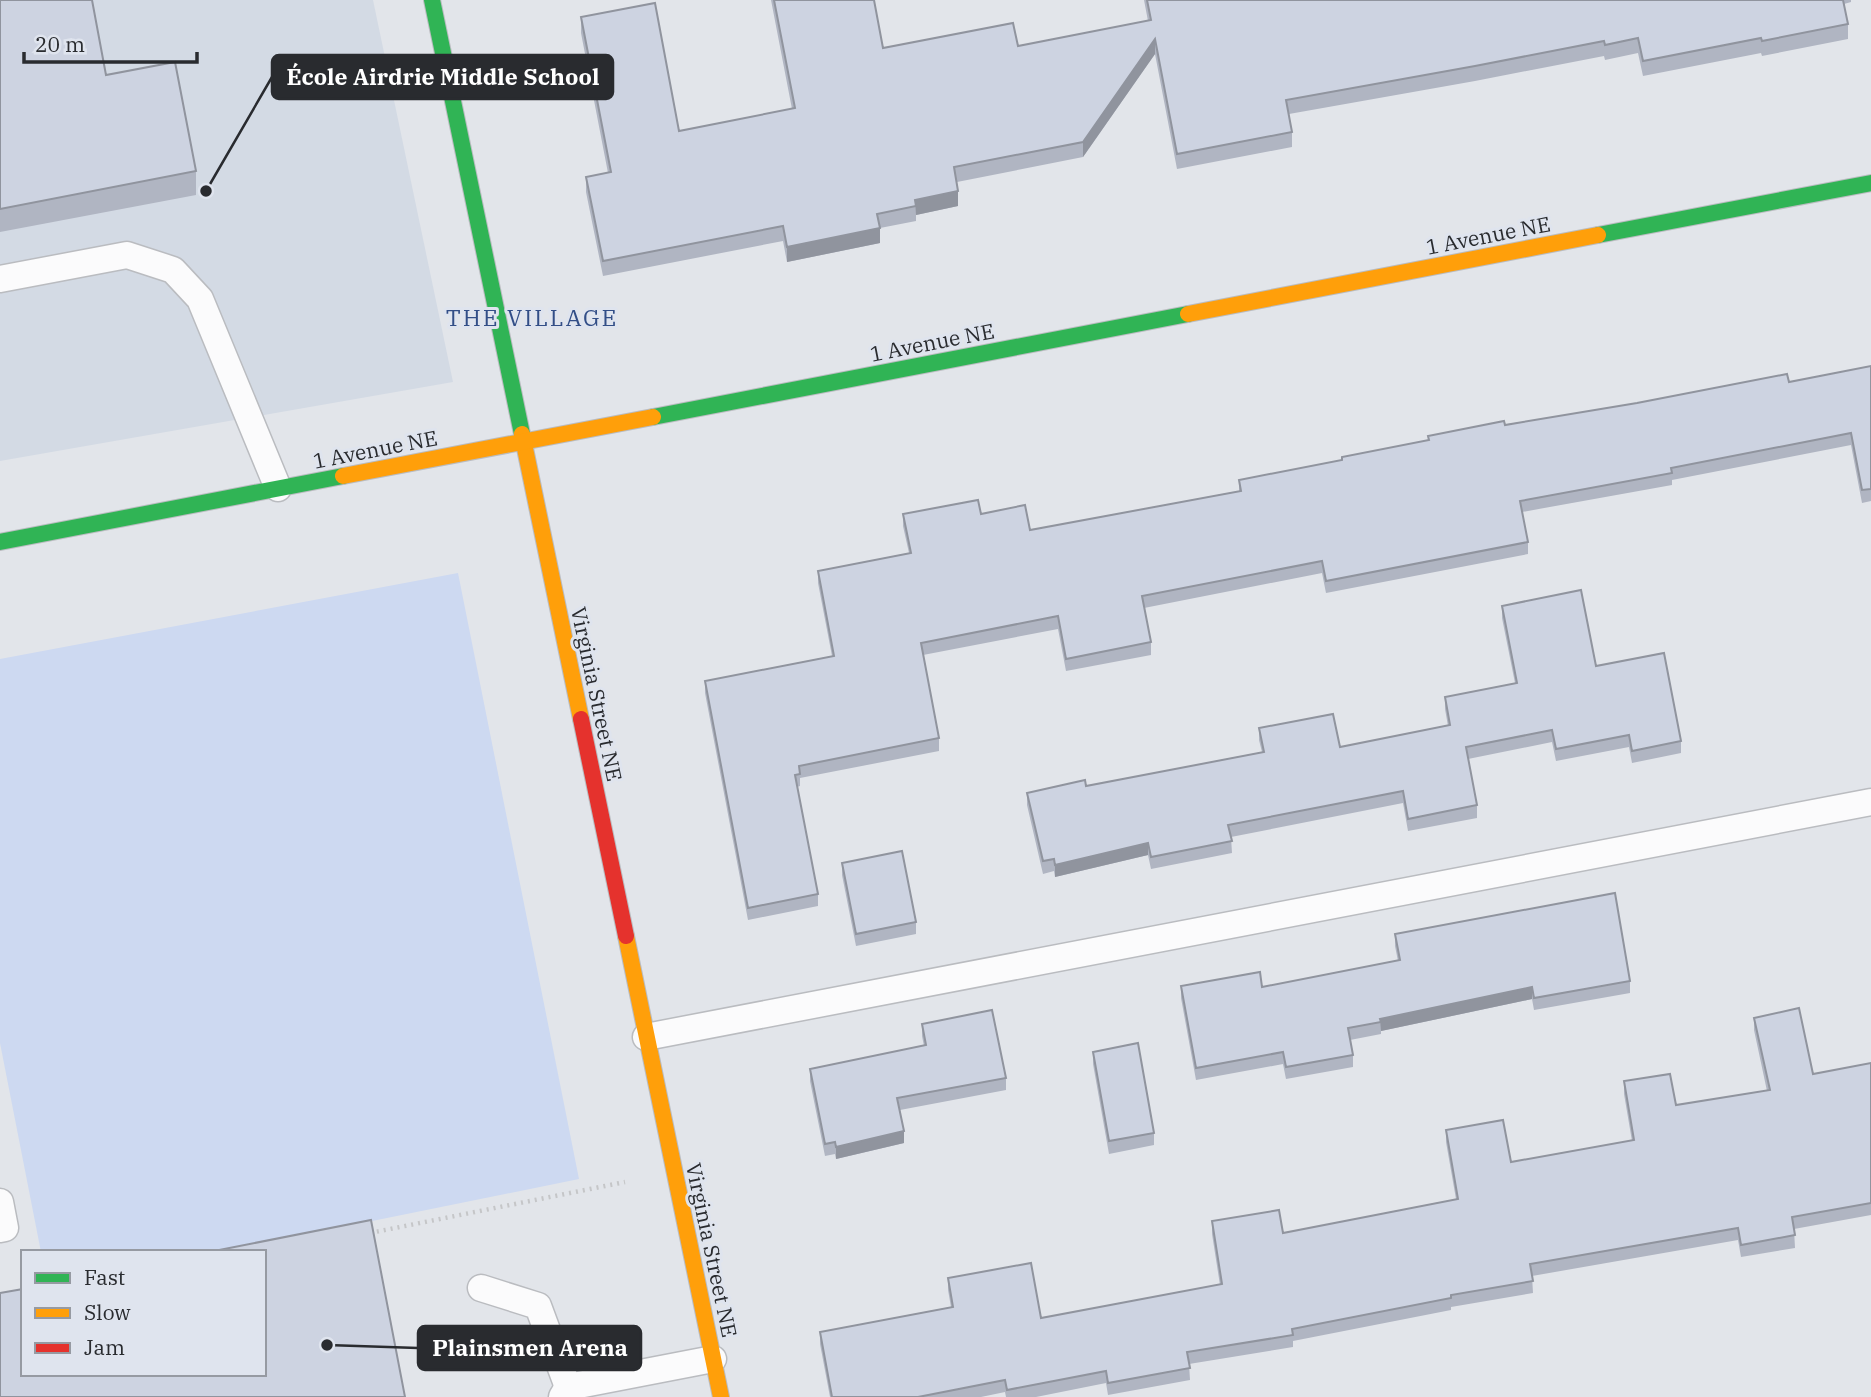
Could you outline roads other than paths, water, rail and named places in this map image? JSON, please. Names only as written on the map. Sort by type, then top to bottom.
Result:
[{"type":"street","name":"Virginia Street NE","points":[[432,0],[721,1397]]},
{"type":"street","name":"1 Avenue NE","points":[[0,542],[1871,183]]},
{"type":"lane","points":[[0,279],[127,255],[173,270],[200,299],[278,488]]},
{"type":"lane","points":[[646,1037],[1871,802]]},
{"type":"lane","points":[[0,1202],[5,1228],[0,1229]]},
{"type":"lane","points":[[481,1287],[538,1306],[565,1392],[713,1359]]},
{"type":"place","name":"École Airdrie Middle School","points":[[206,191]]},
{"type":"place","name":"Plainsmen Arena","points":[[327,1345]]},
{"type":"district","name":"THE VILLAGE","points":[[532,317]]}]
